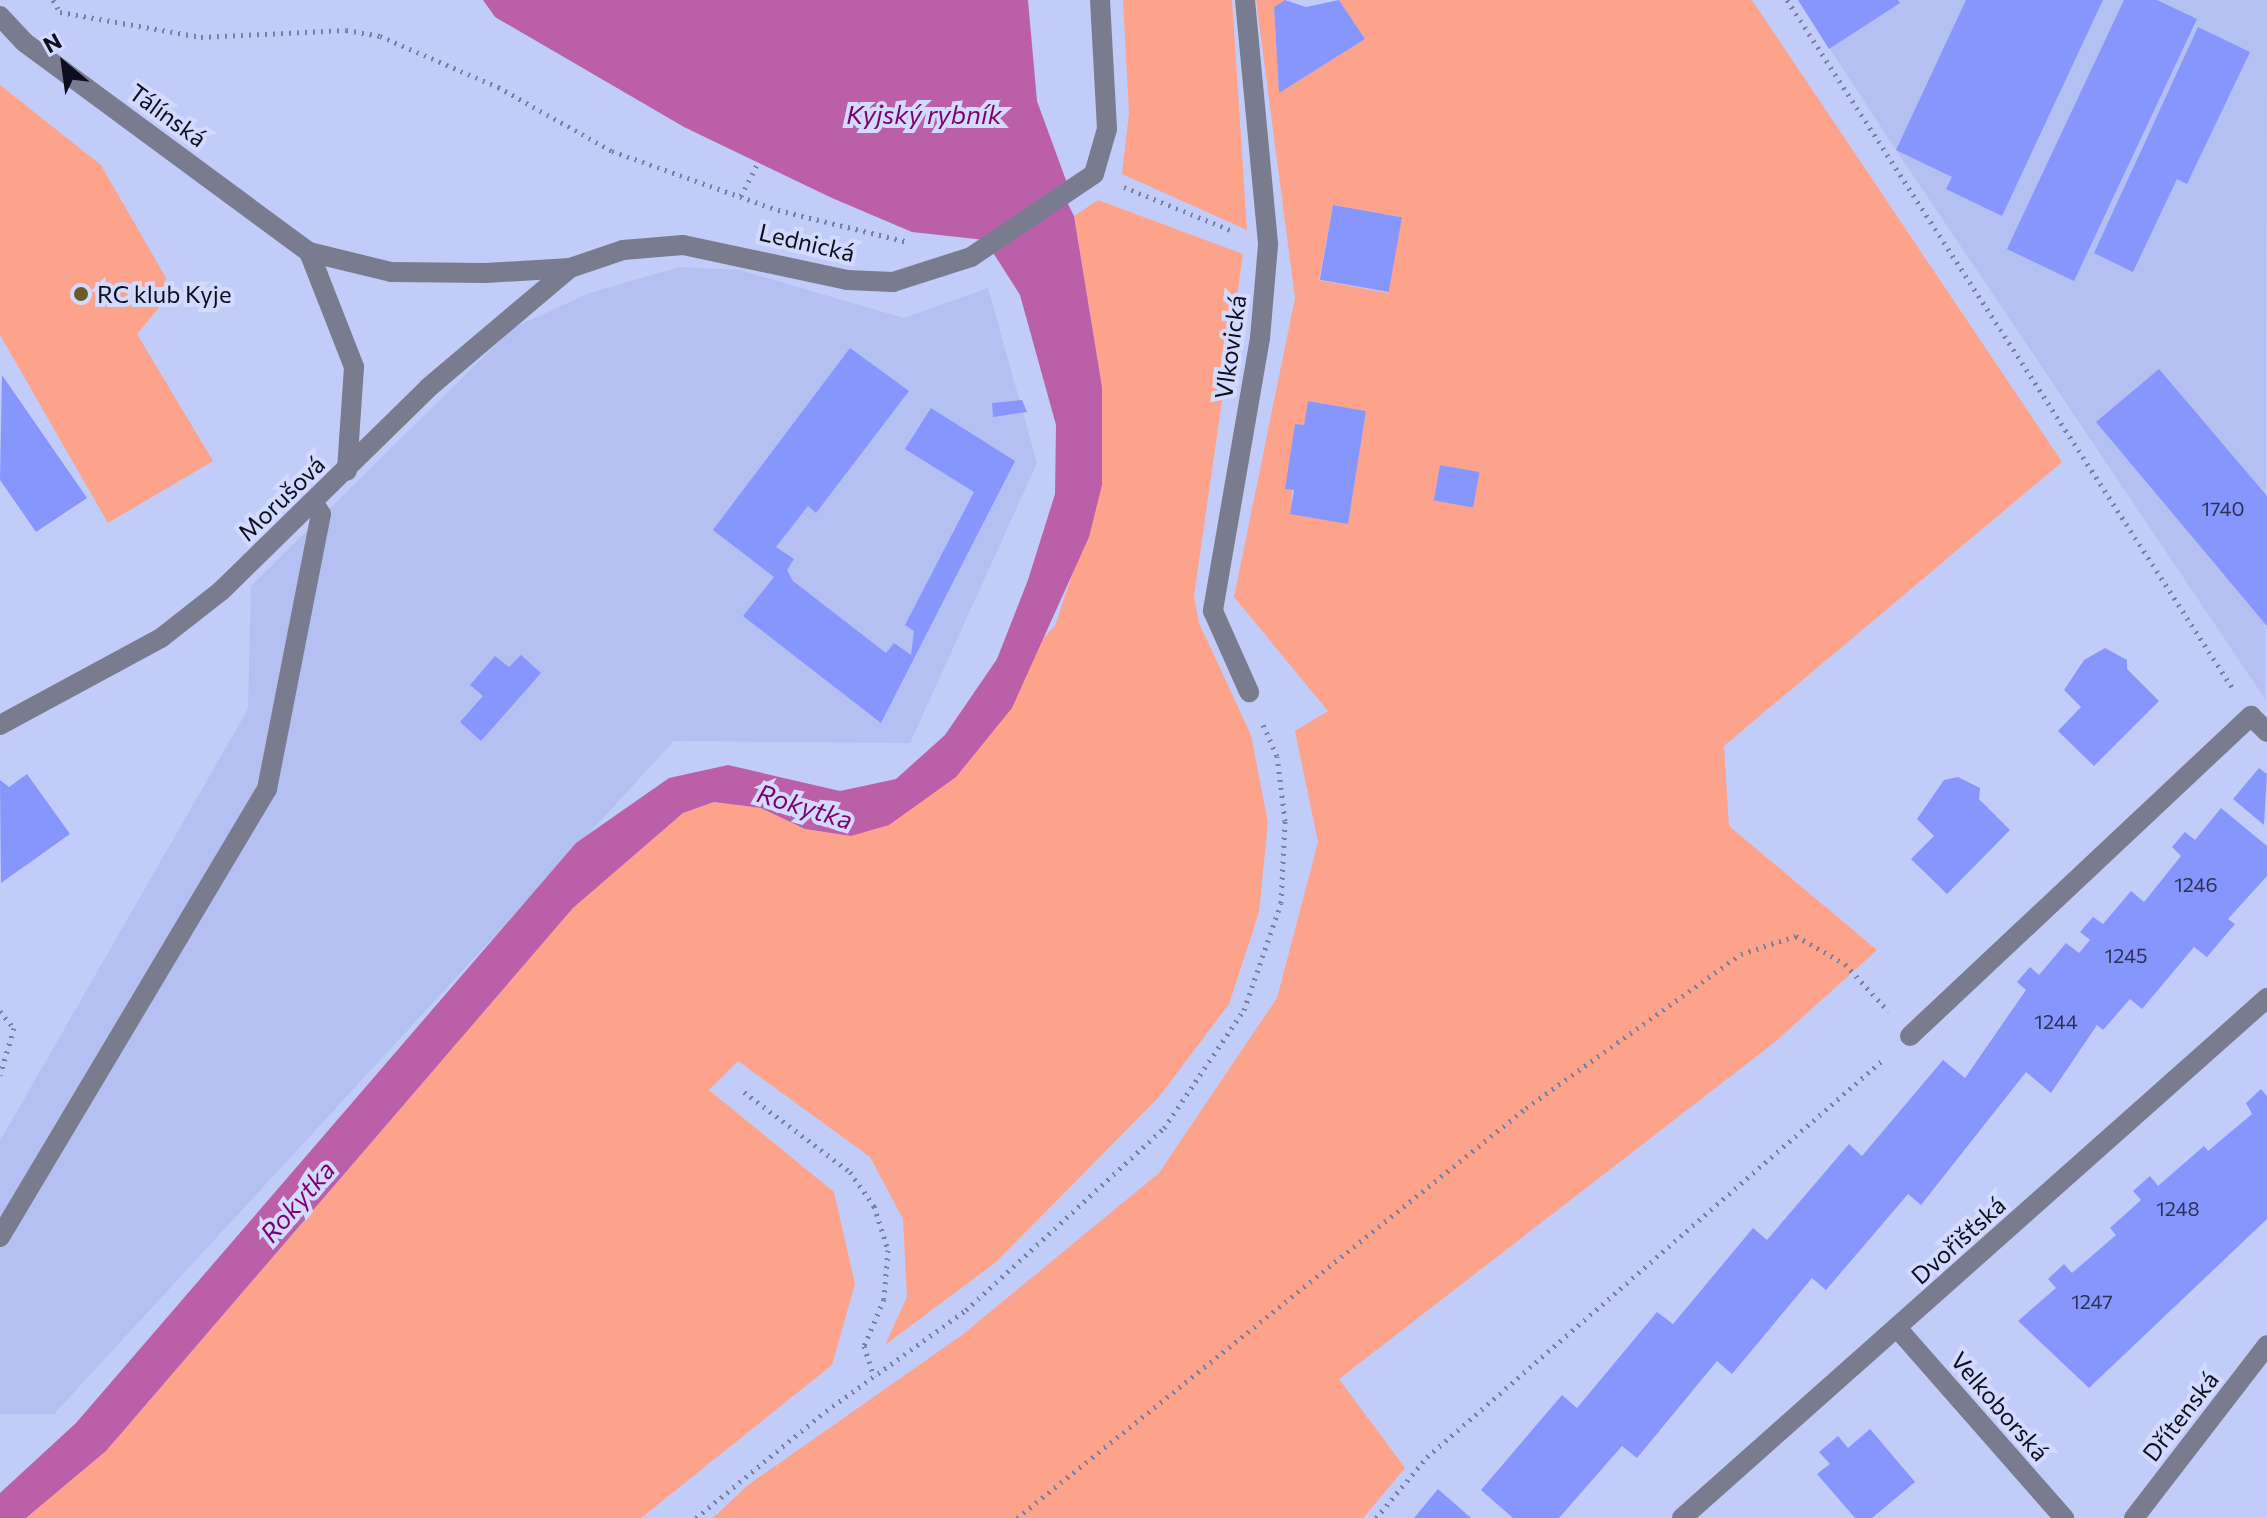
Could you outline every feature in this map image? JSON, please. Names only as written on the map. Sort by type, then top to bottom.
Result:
[{"type":"street","name":"Lednická","points":[[309,252],[391,272],[570,268],[623,250],[683,245],[847,280],[893,282],[971,257],[1094,174],[1107,129],[1100,0]]},
{"type":"street","name":"Vlkovická","points":[[1245,0],[1268,245],[1260,338],[1213,611],[1249,692]]},
{"type":"street","name":"Tálínská","points":[[0,16],[24,42],[309,252]]},
{"type":"street","points":[[309,252],[354,367],[347,471]]},
{"type":"street","name":"Morušová","points":[[0,725],[161,638],[315,505],[428,388],[570,268]]},
{"type":"street","points":[[0,1237],[267,789],[321,514],[315,505]]},
{"type":"street","points":[[1910,1036],[2251,716],[2267,732]]},
{"type":"street","name":"Dvořišťská","points":[[1682,1518],[2267,998]]},
{"type":"street","name":"Velkoborská","points":[[1898,1329],[2064,1518]]},
{"type":"street","name":"Dřítenská","points":[[2134,1518],[2267,1345]]},
{"type":"path","points":[[53,0],[60,12],[201,37],[346,30],[380,36],[498,87],[612,151],[741,196],[916,244]]},
{"type":"path","points":[[1787,0],[2251,716]]},
{"type":"path","points":[[741,196],[758,162]]},
{"type":"path","points":[[1150,198],[1268,245]]},
{"type":"path","points":[[696,1518],[874,1376],[966,1310],[1164,1128],[1244,1010],[1281,903],[1285,821],[1277,756],[1249,692]]},
{"type":"path","points":[[1017,1518],[1526,1108],[1741,954],[1796,936],[1845,964],[1910,1036],[1427,1457],[1376,1518]]},
{"type":"path","points":[[0,1011],[14,1028],[0,1075]]},
{"type":"path","points":[[744,1092],[850,1172],[874,1206],[888,1250],[884,1299],[864,1346],[874,1376]]},
{"type":"shaded area","points":[[1123,0],[1232,0],[1247,230],[1122,174],[1129,113]]},
{"type":"shaded area","points":[[1256,0],[1285,0],[1274,8],[1279,93],[1365,39],[1339,0],[1752,0],[2062,462],[1724,746],[1729,826],[1877,950],[1775,1042],[1339,1379],[1405,1468],[1363,1518],[713,1518],[748,1485],[962,1335],[1159,1173],[1277,998],[1318,842],[1295,731],[1328,711],[1234,597],[1295,298]],"holes":[[[1333,205],[1401,217],[1388,293],[1319,280]],[[1308,401],[1366,411],[1348,523],[1291,514],[1295,424],[1304,425]],[[1440,465],[1479,472],[1473,507],[1434,500]]]},
{"type":"shaded area","points":[[1798,0],[2267,0],[2265,699],[1896,150]]},
{"type":"shaded area","name":"RC klub Kyje","points":[[0,85],[101,165],[166,278],[158,309],[137,334],[213,461],[108,523],[0,335]]},
{"type":"shaded area","points":[[1098,200],[1243,254],[1194,596],[1199,623],[1251,735],[1268,823],[1259,912],[1229,1004],[1159,1097],[996,1262],[885,1345],[907,1297],[903,1219],[870,1157],[738,1061],[709,1090],[834,1192],[855,1284],[832,1365],[641,1518],[26,1518],[106,1451],[573,908],[683,813],[714,802],[761,808],[805,829],[851,836],[1055,626],[1102,485],[1102,387],[1074,216]]},
{"type":"shaded area","points":[[680,267],[739,270],[904,318],[988,288],[1037,463],[910,743],[674,741],[54,1414],[0,1414],[0,1141],[248,709],[251,586],[513,328],[590,293]]},
{"type":"water","points":[[483,0],[1028,0],[1037,101],[1067,183],[1061,190],[1074,216],[1102,387],[1102,485],[1089,537],[1012,708],[956,777],[889,825],[851,836],[805,829],[761,808],[714,802],[683,813],[573,908],[106,1451],[26,1518],[0,1518],[0,1493],[76,1423],[576,843],[669,778],[728,765],[840,791],[896,779],[945,735],[997,659],[1028,580],[1055,494],[1056,425],[1020,295],[985,240],[912,232],[832,198],[684,127],[495,17]]},
{"type":"building","points":[[1285,0],[1306,7],[1339,0],[1365,39],[1279,93],[1274,7]]},
{"type":"building","points":[[1798,0],[1898,0],[1900,3],[1829,49]]},
{"type":"building","points":[[1966,0],[2103,0],[2002,216],[1946,189],[1952,177],[1896,150]]},
{"type":"building","points":[[2124,0],[2157,0],[2197,19],[2074,281],[2007,249]]},
{"type":"building","points":[[2198,27],[2250,52],[2187,184],[2177,179],[2133,272],[2094,253]]},
{"type":"building","points":[[1333,205],[1402,217],[1389,292],[1320,280]]},
{"type":"building","points":[[850,348],[909,391],[816,513],[808,506],[776,547],[794,559],[787,570],[793,581],[886,653],[894,643],[911,655],[914,631],[905,625],[974,492],[905,449],[931,408],[1015,461],[881,723],[743,616],[774,577],[713,530]]},
{"type":"building","points":[[2159,369],[2267,496],[2267,626],[2096,422]]},
{"type":"building","points":[[2,375],[87,498],[36,532],[0,480]]},
{"type":"building","points":[[1022,400],[1027,412],[993,417],[992,403]]},
{"type":"building","points":[[1308,401],[1366,411],[1348,524],[1290,514],[1294,490],[1285,489],[1295,424],[1304,425]]},
{"type":"building","points":[[1440,465],[1479,472],[1473,507],[1434,500]]},
{"type":"building","points":[[2105,648],[2127,660],[2127,669],[2159,701],[2094,766],[2058,731],[2081,707],[2064,690],[2084,660]]},
{"type":"building","points":[[521,655],[541,673],[481,741],[460,722],[483,696],[470,685],[495,656],[509,667]]},
{"type":"building","points":[[2259,768],[2267,774],[2264,825],[2233,799]]},
{"type":"building","points":[[27,774],[70,834],[1,883],[0,780],[9,787]]},
{"type":"building","points":[[1958,777],[1980,788],[1979,799],[2010,830],[1947,894],[1911,859],[1934,836],[1917,819],[1944,780]]},
{"type":"building","points":[[2221,808],[2267,846],[2267,876],[2228,919],[2235,924],[2207,957],[2194,947],[2142,1009],[2130,999],[2103,1030],[2097,1025],[2051,1093],[2026,1072],[1921,1205],[1908,1194],[1826,1290],[1812,1278],[1732,1374],[1717,1361],[1637,1458],[1622,1446],[1559,1518],[1513,1518],[1481,1490],[1562,1395],[1577,1408],[1657,1312],[1673,1324],[1753,1228],[1767,1240],[1849,1144],[1862,1156],[1943,1060],[1965,1078],[2026,990],[2017,982],[2030,967],[2039,975],[2066,943],[2079,953],[2090,940],[2080,932],[2093,917],[2103,924],[2131,891],[2144,902],[2181,856],[2172,847],[2185,832],[2195,840]]},
{"type":"building","points":[[2261,1089],[2267,1096],[2267,1219],[2089,1388],[2018,1321],[2056,1288],[2048,1279],[2064,1264],[2072,1273],[2116,1235],[2110,1228],[2141,1200],[2133,1191],[2150,1176],[2158,1186],[2204,1146],[2208,1151],[2252,1114],[2246,1103]]},
{"type":"building","points":[[1870,1429],[1915,1482],[1872,1518],[1855,1518],[1817,1474],[1830,1464],[1819,1452],[1838,1436],[1848,1448]]},
{"type":"building","points":[[1438,1489],[1471,1518],[1414,1518]]},
{"type":"place","name":"RC klub Kyje","points":[[81,294]]},
{"type":"water label","name":"Kyjský rybník","points":[[924,114]]},
{"type":"water label","name":"Rokytka","points":[[805,806]]},
{"type":"water label","name":"Rokytka","points":[[297,1201]]}]
